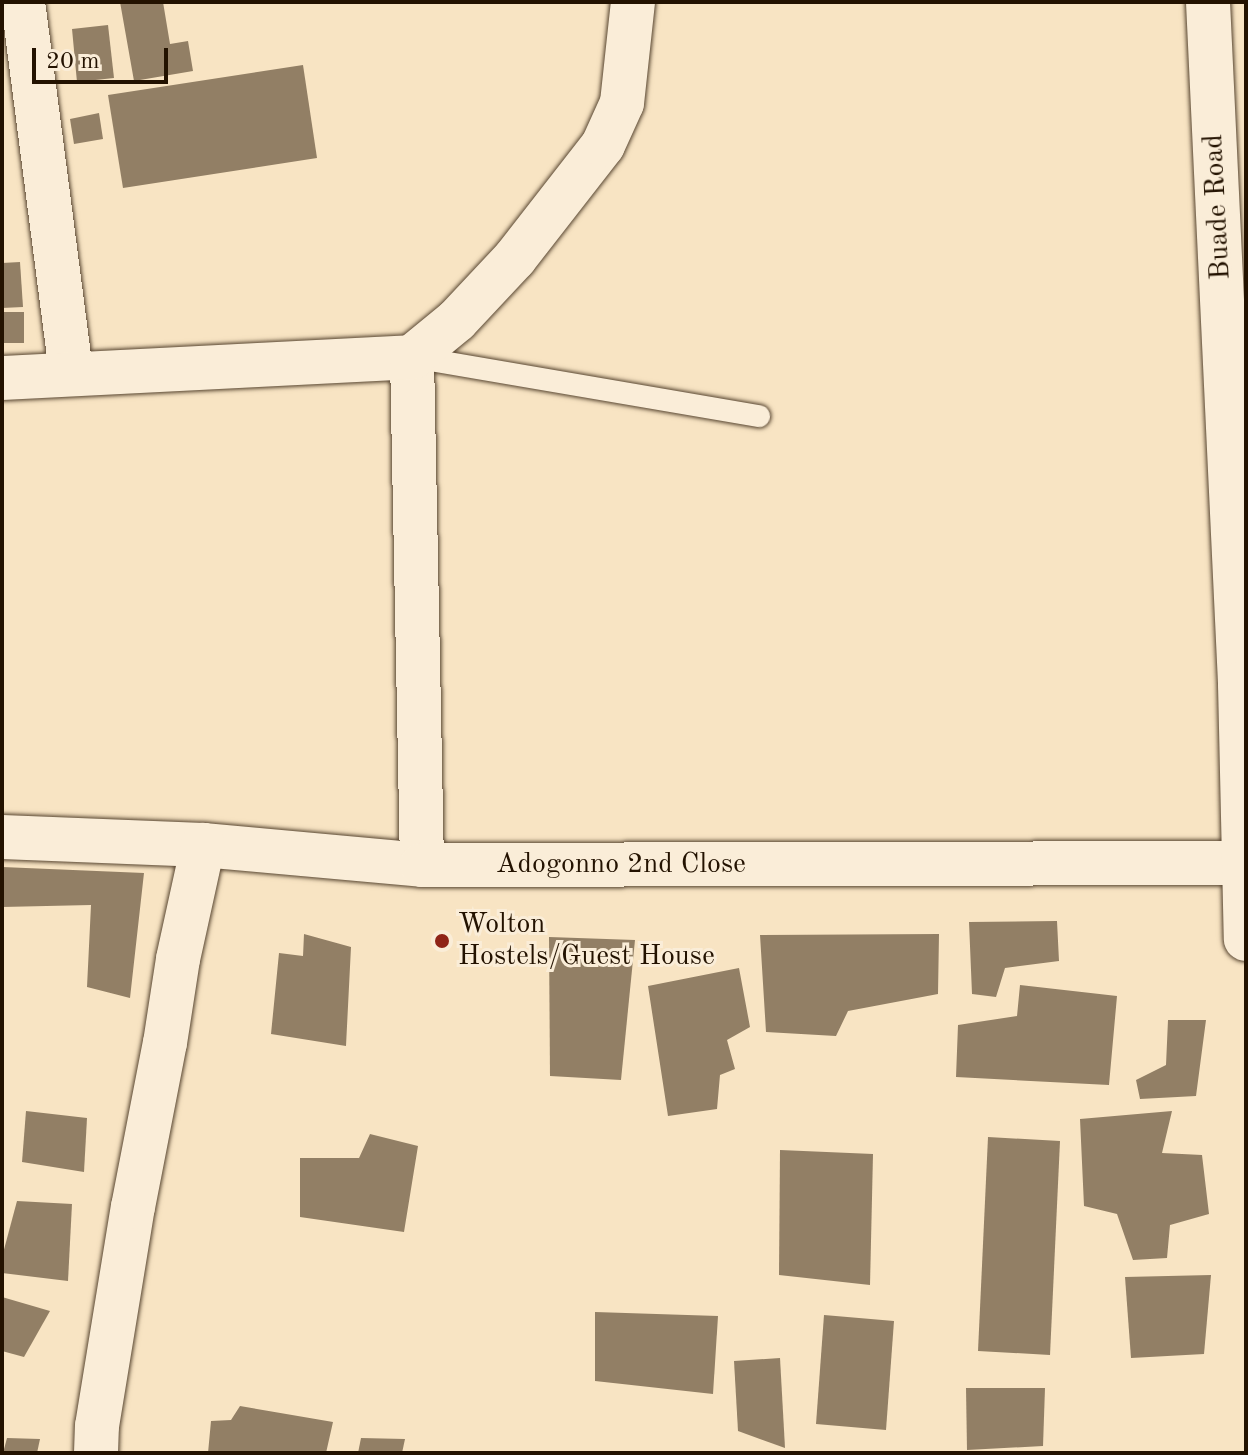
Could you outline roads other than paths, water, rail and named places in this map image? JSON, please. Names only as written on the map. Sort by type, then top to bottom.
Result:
[{"type":"street","points":[[23,2],[71,374]]},
{"type":"street","points":[[2,378],[412,357],[457,320],[515,258],[603,145],[622,103],[633,2]]},
{"type":"street","name":"Buade Road","points":[[1208,2],[1243,684],[1242,863],[1246,939]]},
{"type":"street","points":[[412,357],[422,865]]},
{"type":"street","name":"Adogonno 2nd Close","points":[[2,837],[203,845],[422,865],[1242,863]]},
{"type":"street","points":[[96,1453],[97,1426],[133,1207],[178,959],[203,845]]},
{"type":"lane","points":[[412,357],[759,416]]},
{"type":"place","name":"Wolton Hostels/Guest House","points":[[442,941]]}]
